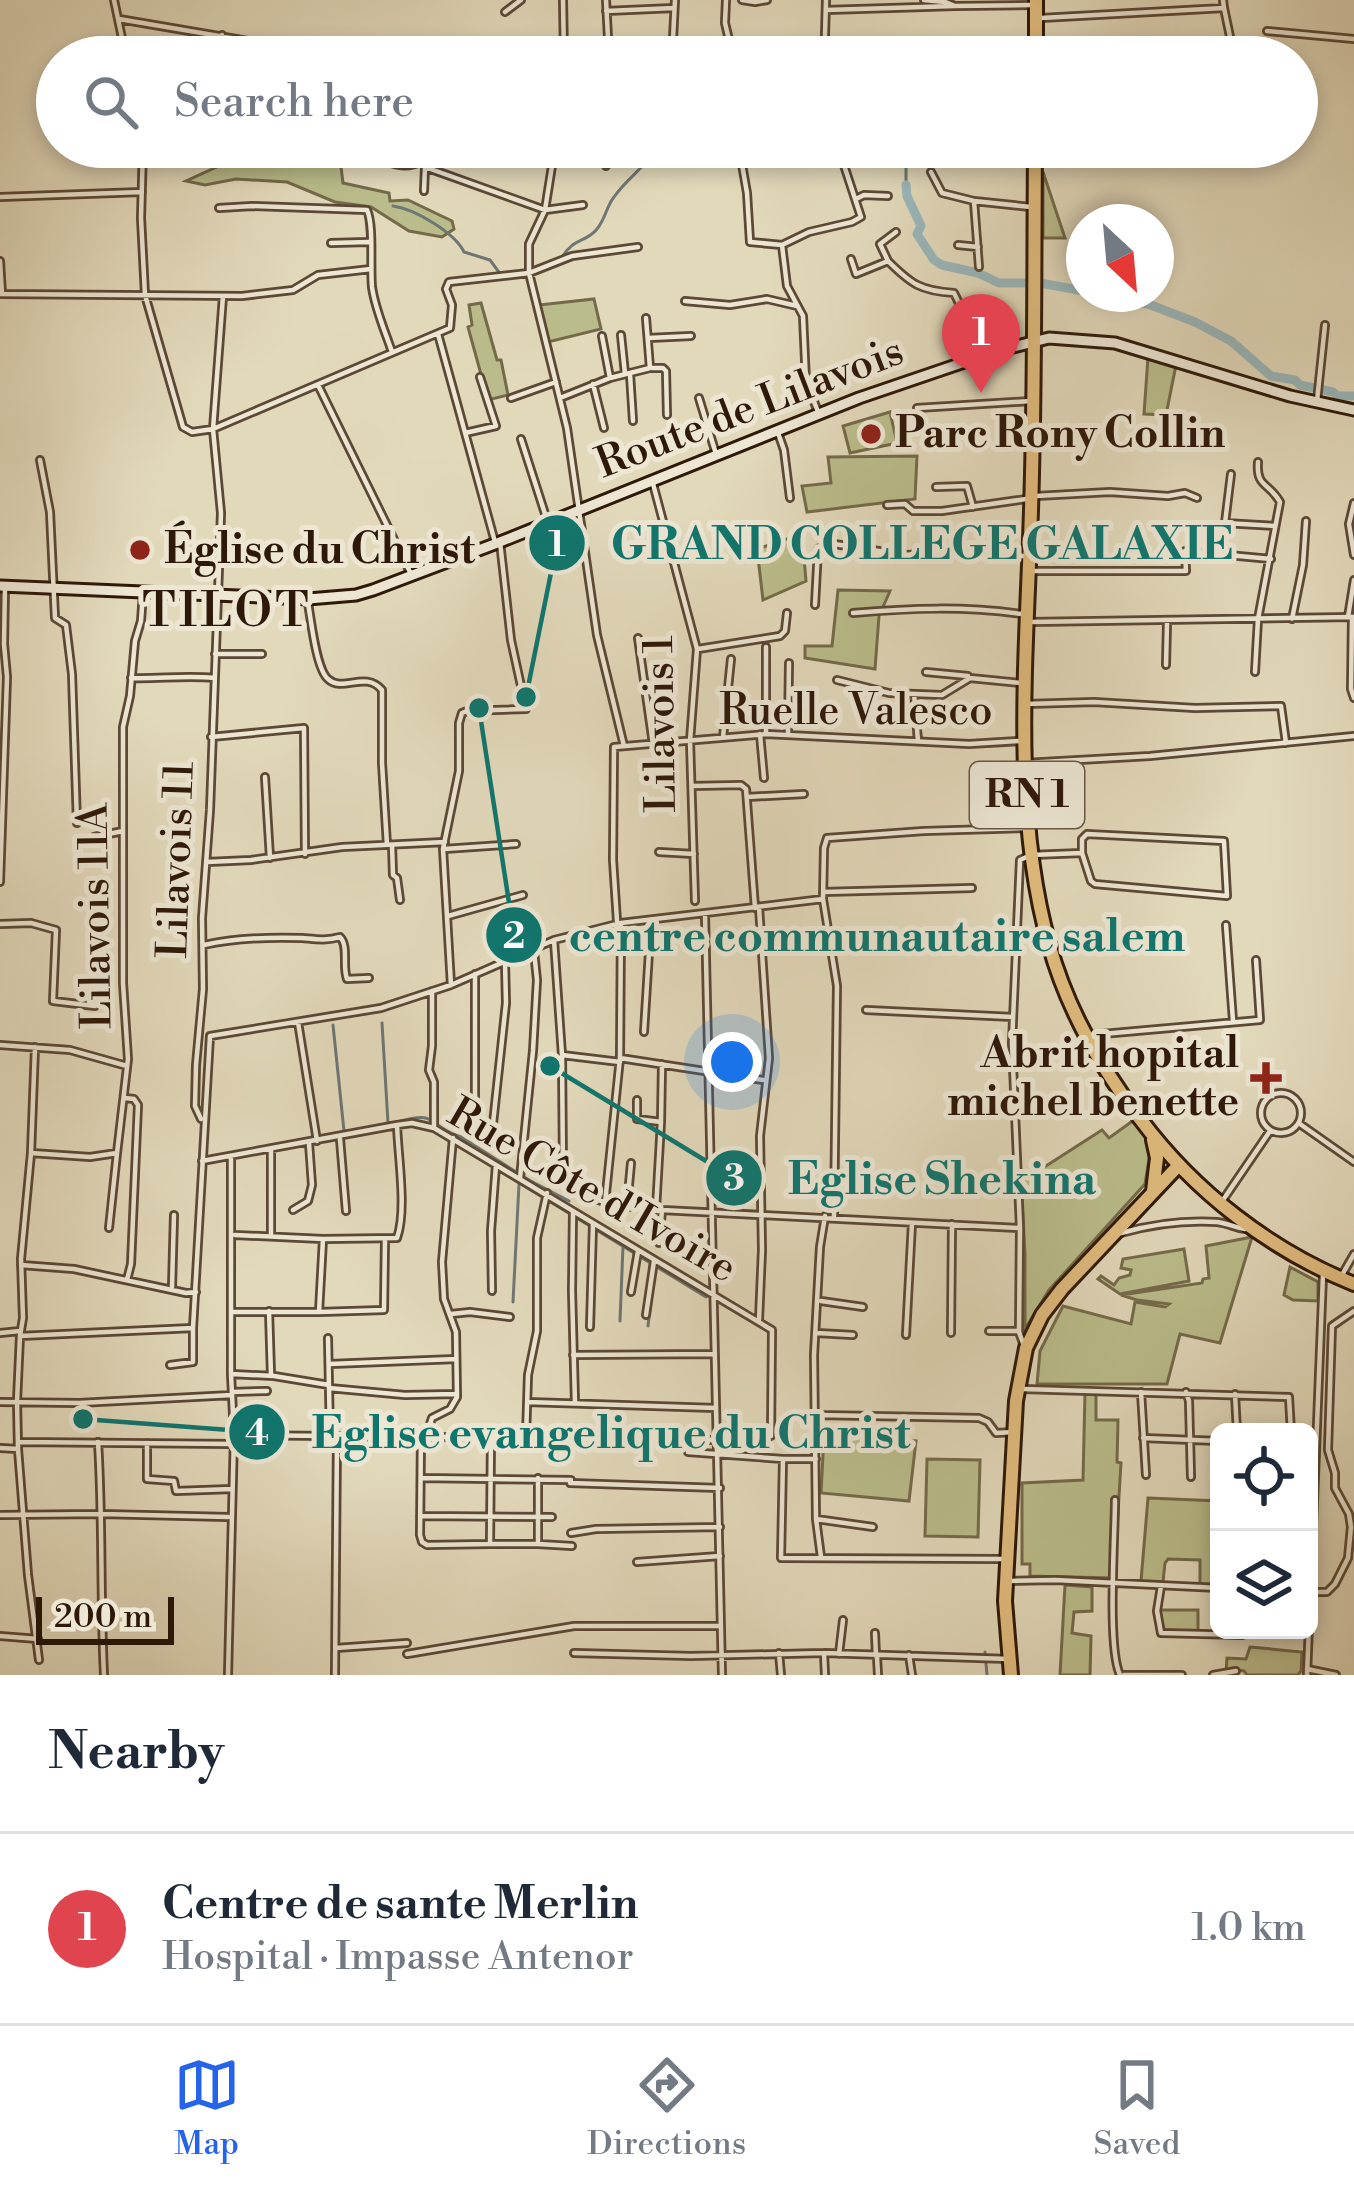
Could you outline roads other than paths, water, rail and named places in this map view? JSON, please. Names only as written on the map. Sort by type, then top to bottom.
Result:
[{"type":"main road","name":"RN 1","points":[[1035,168],[1025,764],[1031,855],[1050,948],[1085,1036],[1153,1140],[1250,1226],[1347,1281]]},
{"type":"main road","name":"Route de Lilavois","points":[[3,586],[218,597],[356,595],[498,543],[818,413],[1049,338],[1115,343],[1354,410]]},
{"type":"main road","points":[[1152,1192],[1157,1167],[1153,1140]]},
{"type":"main road","points":[[1011,1675],[1005,1618],[1007,1559],[1017,1388],[1026,1348],[1052,1302],[1178,1166]]},
{"type":"main road","points":[[1152,1192],[1173,1182],[1204,1190]]},
{"type":"street","points":[[114,0],[122,36]]},
{"type":"street","points":[[505,11],[521,0]]},
{"type":"street","points":[[563,0],[564,36]]},
{"type":"street","points":[[606,0],[608,36]]},
{"type":"street","points":[[726,0],[728,36]]},
{"type":"street","points":[[742,0],[766,0]]},
{"type":"street","points":[[825,35],[826,0]]},
{"type":"street","points":[[924,0],[955,6]]},
{"type":"street","points":[[606,11],[674,4],[673,36]]},
{"type":"street","points":[[826,10],[1223,4],[1230,36]]},
{"type":"street","points":[[119,19],[226,36]]},
{"type":"street","points":[[1268,31],[1354,39]]},
{"type":"street","points":[[143,168],[145,295],[183,427],[192,432],[213,429],[452,327],[449,282],[530,273],[572,256],[638,247]]},
{"type":"street","points":[[424,191],[425,168]]},
{"type":"street","points":[[435,168],[545,210],[583,205]]},
{"type":"street","points":[[551,168],[545,210],[529,244],[530,273],[560,398],[597,635],[623,746]]},
{"type":"street","points":[[743,168],[750,243],[782,245],[861,217],[845,168]]},
{"type":"street","points":[[932,172],[942,193],[1034,207]]},
{"type":"street","points":[[0,196],[142,192]]},
{"type":"street","points":[[856,199],[888,196]]},
{"type":"street","points":[[974,201],[979,268]]},
{"type":"street","points":[[219,208],[367,210],[373,295],[392,352]]},
{"type":"street","points":[[896,232],[880,244],[889,261],[918,286],[955,292],[985,356]]},
{"type":"street","points":[[332,244],[369,242]]},
{"type":"street","points":[[782,245],[788,286],[803,316],[806,382],[818,413]]},
{"type":"street","points":[[958,245],[978,248]]},
{"type":"street","points":[[851,259],[856,274],[889,261]]},
{"type":"street","points":[[0,261],[1,294],[283,292],[302,287],[318,275],[371,269]]},
{"type":"street","name":"Lilavois 11","points":[[204,1124],[196,1106],[218,597],[220,496],[213,429],[223,296]]},
{"type":"street","points":[[685,301],[730,305],[766,299],[797,306]]},
{"type":"street","points":[[646,317],[650,368]]},
{"type":"street","points":[[1318,398],[1325,325]]},
{"type":"street","points":[[438,334],[498,543],[526,710],[467,711],[459,723],[459,771],[444,845],[451,985]]},
{"type":"street","points":[[622,335],[633,421]]},
{"type":"street","points":[[648,338],[692,335]]},
{"type":"street","points":[[602,336],[610,378]]},
{"type":"street","points":[[560,398],[610,378],[663,368],[667,415]]},
{"type":"street","points":[[465,433],[496,426],[480,377]]},
{"type":"street","points":[[511,398],[556,382]]},
{"type":"street","points":[[593,384],[604,428]]},
{"type":"street","points":[[318,385],[412,576]]},
{"type":"street","points":[[699,398],[716,454]]},
{"type":"street","points":[[916,408],[1032,401]]},
{"type":"street","points":[[777,430],[790,498]]},
{"type":"street","points":[[520,440],[548,522]]},
{"type":"street","points":[[40,460],[50,512],[55,618],[66,625],[68,635],[77,823]]},
{"type":"street","points":[[1255,672],[1258,620],[1280,502],[1260,482],[1258,462]]},
{"type":"street","points":[[1232,475],[1226,523],[1275,526]]},
{"type":"street","name":"Lilavois 1","points":[[652,480],[697,649],[690,742],[694,901]]},
{"type":"street","points":[[936,487],[968,485],[973,507]]},
{"type":"street","points":[[886,505],[942,512],[1004,500],[1111,492],[1185,493],[1197,498]]},
{"type":"street","points":[[1354,503],[1349,524],[1354,555]]},
{"type":"street","points":[[1292,619],[1304,565],[1306,520]]},
{"type":"street","points":[[815,605],[820,546],[828,543],[904,555],[995,552],[1029,564],[1186,571],[1185,551],[1271,559]]},
{"type":"street","points":[[1354,580],[1354,698]]},
{"type":"street","points":[[0,882],[7,677],[3,586]]},
{"type":"street","name":"Lilavois 11A","points":[[109,1228],[128,1066],[123,983],[123,727],[143,593]]},
{"type":"street","points":[[308,599],[314,643],[326,678],[346,683],[371,680],[382,690],[382,764],[400,900]]},
{"type":"street","points":[[854,613],[911,608],[984,609],[1028,618],[1351,617]]},
{"type":"street","points":[[697,649],[780,636],[787,613]]},
{"type":"street","points":[[1166,665],[1168,620]]},
{"type":"street","points":[[638,638],[653,744]]},
{"type":"street","points":[[764,778],[766,647]]},
{"type":"street","points":[[215,654],[262,654]]},
{"type":"street","points":[[723,737],[731,659]]},
{"type":"street","points":[[788,734],[789,663]]},
{"type":"street","points":[[926,672],[1027,684]]},
{"type":"street","points":[[131,679],[214,678]]},
{"type":"street","points":[[837,680],[869,690],[942,695],[970,678]]},
{"type":"street","points":[[914,694],[918,741]]},
{"type":"street","points":[[1026,704],[1281,706],[1286,742]]},
{"type":"street","points":[[211,737],[304,728],[305,854]]},
{"type":"street","name":"Ruelle Valesco","points":[[619,924],[614,747],[763,734],[1007,744],[1026,740]]},
{"type":"street","points":[[1025,764],[1354,736]]},
{"type":"street","points":[[265,777],[270,858]]},
{"type":"street","points":[[692,786],[741,785],[747,796],[770,1058],[760,1136],[758,1323]]},
{"type":"street","points":[[747,796],[804,794]]},
{"type":"street","points":[[834,1217],[837,986],[823,896],[826,838],[1030,828]]},
{"type":"street","points":[[94,837],[123,831]]},
{"type":"street","points":[[1088,834],[1223,841],[1227,896],[1095,884],[1082,853],[1082,839],[1088,834]]},
{"type":"street","points":[[207,862],[342,847],[516,844]]},
{"type":"street","points":[[658,852],[694,854]]},
{"type":"street","points":[[1026,1348],[1019,1331],[1009,950],[1019,860],[1031,855],[1082,853]]},
{"type":"street","points":[[199,1036],[381,1008],[451,985],[554,940],[619,924],[823,896],[972,888]]},
{"type":"street","points":[[447,916],[524,895]]},
{"type":"street","points":[[705,914],[722,1675]]},
{"type":"street","points":[[644,1032],[652,920]]},
{"type":"street","points":[[0,924],[31,923],[56,931],[53,1001],[95,1006]]},
{"type":"street","points":[[605,1204],[620,1060],[619,924]]},
{"type":"street","points":[[1226,925],[1233,1022]]},
{"type":"street","points":[[204,946],[340,937],[347,979],[369,978]]},
{"type":"street","points":[[831,939],[1009,950]]},
{"type":"street","points":[[554,940],[563,1170],[577,1187],[605,1204],[1016,1228]]},
{"type":"street","points":[[520,1178],[537,980],[534,949]]},
{"type":"street","points":[[1085,1036],[1260,1020],[1256,960]]},
{"type":"street","points":[[492,1133],[506,1003],[505,962]]},
{"type":"street","points":[[475,974],[475,1127]]},
{"type":"street","points":[[432,991],[429,1070],[434,1082],[434,1126]]},
{"type":"street","points":[[866,1010],[1013,1017]]},
{"type":"street","points":[[293,1210],[308,1201],[315,1128],[298,1022]]},
{"type":"street","points":[[170,1365],[193,1362],[210,1036]]},
{"type":"street","points":[[0,1045],[96,1054],[128,1066]]},
{"type":"street","points":[[35,1047],[17,1401],[38,1660]]},
{"type":"street","points":[[562,1055],[662,1064],[765,1081]]},
{"type":"street","points":[[659,1244],[662,1064]]},
{"type":"street","points":[[1289,1094],[1301,1110],[1299,1123],[1289,1132],[1270,1131],[1262,1120],[1261,1107],[1269,1096],[1289,1094]]},
{"type":"street","points":[[125,1098],[137,1102],[127,1280]]},
{"type":"street","points":[[637,1100],[638,1120],[661,1121]]},
{"type":"street","points":[[1299,1123],[1354,1162]]},
{"type":"street","points":[[232,1234],[397,1238],[397,1125]]},
{"type":"street","name":"Rue Côte d'Ivoire","points":[[202,1161],[397,1125],[434,1126],[772,1330],[771,1436]]},
{"type":"street","points":[[1221,1203],[1270,1131]]},
{"type":"street","points":[[340,1137],[346,1211]]},
{"type":"street","points":[[453,1138],[442,1262],[444,1299],[456,1332],[457,1394],[455,1404],[432,1418],[423,1436],[420,1535],[423,1544],[572,1546]]},
{"type":"street","points":[[271,1150],[271,1235]]},
{"type":"street","points":[[31,1153],[90,1157],[117,1153]]},
{"type":"street","points":[[228,1675],[234,1435],[231,1158]]},
{"type":"street","points":[[492,1291],[496,1163]]},
{"type":"street","points":[[627,1206],[631,1163]]},
{"type":"street","points":[[526,1437],[528,1375],[537,1331],[537,1238],[548,1193]]},
{"type":"street","points":[[573,1212],[575,1403]]},
{"type":"street","points":[[172,1290],[174,1215]]},
{"type":"street","points":[[821,1557],[814,1389],[825,1216]]},
{"type":"street","points":[[1116,1231],[1192,1220],[1222,1222],[1240,1230],[1250,1226]]},
{"type":"street","points":[[906,1335],[912,1222]]},
{"type":"street","points":[[590,1327],[592,1224]]},
{"type":"street","points":[[951,1333],[952,1225]]},
{"type":"street","points":[[320,1312],[323,1239]]},
{"type":"street","points":[[233,1312],[384,1310],[385,1240]]},
{"type":"street","points":[[631,1292],[638,1251]]},
{"type":"street","points":[[1347,1281],[1354,1254]]},
{"type":"street","points":[[646,1315],[654,1261]]},
{"type":"street","points":[[21,1265],[74,1269],[196,1292]]},
{"type":"street","points":[[1312,1531],[1323,1270]]},
{"type":"street","points":[[819,1301],[863,1307]]},
{"type":"street","points":[[269,1311],[271,1376]]},
{"type":"street","points":[[1318,1593],[1335,1584],[1348,1558],[1350,1521],[1335,1487],[1328,1450],[1328,1386],[1332,1326],[1354,1311]]},
{"type":"street","points":[[450,1314],[510,1317]]},
{"type":"street","points":[[0,1333],[194,1328]]},
{"type":"street","points":[[989,1331],[1019,1331]]},
{"type":"street","points":[[816,1333],[854,1335]]},
{"type":"street","points":[[328,1338],[335,1675]]},
{"type":"street","points":[[573,1354],[715,1354]]},
{"type":"street","points":[[330,1364],[456,1359]]},
{"type":"street","points":[[231,1374],[405,1396],[457,1394]]},
{"type":"street","points":[[1017,1388],[1290,1397],[1291,1423]]},
{"type":"street","points":[[0,1402],[80,1403],[267,1391]]},
{"type":"street","points":[[1141,1392],[1145,1475]]},
{"type":"street","points":[[1186,1392],[1191,1477]]},
{"type":"street","points":[[1235,1394],[1237,1423]]},
{"type":"street","points":[[526,1402],[716,1408]]},
{"type":"street","points":[[817,1415],[980,1418],[996,1432],[1014,1432]]},
{"type":"street","points":[[234,1435],[719,1440]]},
{"type":"street","points":[[490,1544],[491,1437]]},
{"type":"street","points":[[1143,1438],[1210,1441]]},
{"type":"street","points":[[0,1448],[98,1442],[233,1444]]},
{"type":"street","points":[[98,1442],[104,1675]]},
{"type":"street","points":[[147,1443],[147,1479],[174,1481],[176,1492],[232,1490]]},
{"type":"street","points":[[688,1452],[816,1459]]},
{"type":"street","points":[[783,1460],[781,1558],[1007,1559]]},
{"type":"street","points":[[421,1478],[538,1478],[720,1488]]},
{"type":"street","points":[[538,1478],[538,1544]]},
{"type":"street","points":[[1115,1500],[1116,1664],[1122,1675],[1181,1675]]},
{"type":"street","points":[[0,1515],[231,1517]]},
{"type":"street","points":[[420,1516],[552,1517]]},
{"type":"street","points":[[816,1519],[873,1527]]},
{"type":"street","points":[[571,1533],[720,1527]]},
{"type":"street","points":[[637,1562],[720,1556]]},
{"type":"street","points":[[1006,1581],[1210,1588]]},
{"type":"street","points":[[1161,1586],[1157,1611],[1161,1633],[1210,1634]]},
{"type":"street","points":[[839,1654],[842,1620]]},
{"type":"street","points":[[407,1654],[574,1626],[720,1626]]},
{"type":"street","points":[[875,1634],[878,1675]]},
{"type":"street","points":[[0,1636],[38,1639]]},
{"type":"street","points":[[1308,1639],[1307,1672],[1336,1675]]},
{"type":"street","points":[[336,1648],[407,1643]]},
{"type":"street","points":[[574,1653],[824,1653],[1009,1660]]},
{"type":"street","points":[[779,1653],[781,1675]]},
{"type":"street","points":[[824,1653],[825,1675]]},
{"type":"street","points":[[909,1655],[912,1675]]},
{"type":"street","points":[[1213,1675],[1236,1670]]},
{"type":"waterway","points":[[561,259],[597,229],[614,197],[640,168]]},
{"type":"waterway","points":[[906,168],[906,185]]},
{"type":"waterway","points":[[906,185],[921,226],[917,234],[934,260],[999,283],[1066,288]]},
{"type":"waterway","points":[[393,206],[433,223],[464,252],[490,260],[501,275]]},
{"type":"waterway","points":[[1169,312],[1231,341],[1271,376],[1338,396],[1354,396]]},
{"type":"waterway","points":[[382,1023],[388,1123]]},
{"type":"waterway","points":[[333,1025],[344,1131]]},
{"type":"waterway","points":[[394,1123],[432,1120],[569,1201]]},
{"type":"waterway","points":[[264,1147],[361,1129]]},
{"type":"waterway","points":[[451,1141],[706,1297]]},
{"type":"waterway","points":[[513,1302],[519,1184]]},
{"type":"waterway","points":[[620,1321],[623,1246]]},
{"type":"waterway","points":[[648,1326],[652,1292]]},
{"type":"waterway","points":[[985,1652],[987,1675]]},
{"type":"place","name":"Centre de sante Merlin","points":[[981,393]]},
{"type":"place","name":"Parc Rony Collin","points":[[871,434]]},
{"type":"place","name":"Église du Christ","points":[[140,550]]},
{"type":"place","name":"GRAND COLLEGE GALAXIE","points":[[526,697]]},
{"type":"place","name":"centre communautaire salem","points":[[479,708]]},
{"type":"place","name":"Eglise Shekina","points":[[550,1066]]},
{"type":"place","name":"Abrit hopital michel benette","points":[[1266,1078]]},
{"type":"place","name":"Eglise evangelique du Christ","points":[[83,1419]]},
{"type":"district","name":"TILOT","points":[[227,612]]}]
